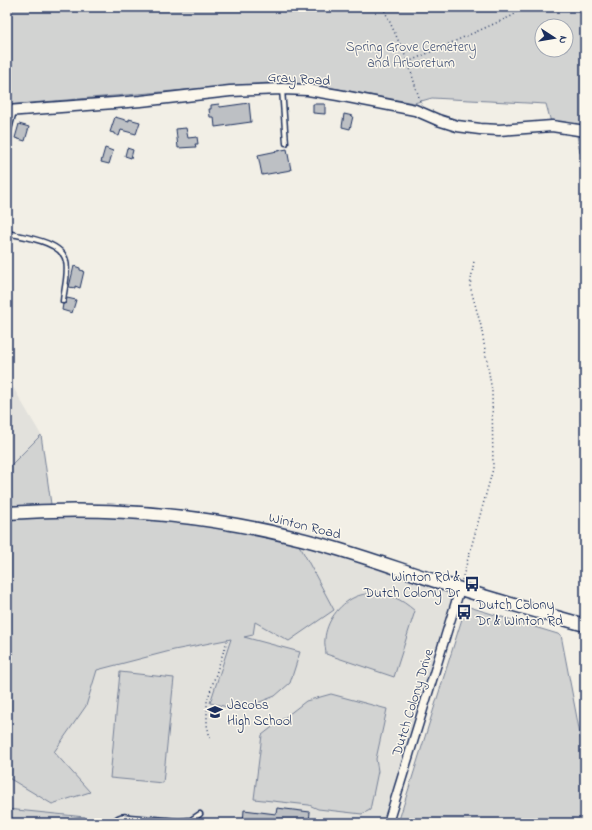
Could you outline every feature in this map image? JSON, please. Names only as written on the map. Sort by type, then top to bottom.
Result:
[{"type":"main road","name":"Winton Road","points":[[7,513],[52,511],[169,516],[216,522],[287,535],[333,547],[460,589],[585,625]]},
{"type":"street","name":"Gray Road","points":[[11,111],[141,101],[230,91],[282,89],[308,90],[415,110],[457,126],[499,130],[552,126],[585,131]]},
{"type":"street","name":"Dutch Colony Drive","points":[[388,823],[460,589]]},
{"type":"lane","points":[[282,89],[286,143]]},
{"type":"lane","points":[[7,137],[11,111]]},
{"type":"lane","points":[[7,233],[42,241],[59,250],[66,260],[67,271],[63,301]]},
{"type":"lane","points":[[113,823],[120,817],[179,822],[191,820],[200,814]]},
{"type":"lane","points":[[129,817],[136,823]]},
{"type":"path","points":[[383,7],[408,62],[424,114]]},
{"type":"path","points":[[408,62],[514,15],[518,7]]},
{"type":"path","points":[[460,589],[493,470],[492,391],[481,326],[470,286],[474,261]]},
{"type":"path","points":[[210,738],[206,726],[208,701],[227,641]]},
{"type":"shaded area","points":[[7,377],[41,435],[7,469]]},
{"type":"shaded area","name":"Jacobs High School","points":[[253,528],[460,589],[388,823],[7,823],[7,593]]},
{"type":"green space","name":"Spring Grove Cemetery and Arboretum","points":[[7,7],[585,7],[585,153],[580,153],[576,129],[552,126],[546,104],[432,98],[414,103],[316,85],[280,82],[7,105]]},
{"type":"green space","points":[[41,435],[52,511],[95,511],[293,537],[302,550],[334,610],[289,641],[255,622],[253,635],[244,637],[300,652],[290,683],[275,696],[250,706],[232,708],[210,703],[231,639],[174,650],[97,670],[86,706],[54,752],[90,792],[52,804],[7,777],[7,469]]},
{"type":"green space","points":[[370,593],[383,594],[394,598],[415,611],[394,677],[326,654],[326,633],[334,614],[349,600]]},
{"type":"green space","points":[[466,606],[561,635],[585,760],[585,823],[398,823]]},
{"type":"green space","points":[[120,672],[174,678],[163,783],[110,778]]},
{"type":"green space","points":[[331,694],[387,709],[376,759],[378,771],[370,810],[362,814],[318,809],[309,805],[254,799],[262,735],[306,701]]},
{"type":"green space","points":[[7,809],[85,817],[84,823],[7,823]]},
{"type":"building","points":[[249,103],[251,122],[215,127],[214,117],[210,117],[209,109],[211,109],[211,105],[219,104],[220,107]]},
{"type":"building","points":[[313,104],[325,104],[325,114],[313,113]]},
{"type":"building","points":[[344,114],[353,116],[350,129],[342,127]]},
{"type":"building","points":[[115,117],[140,122],[136,134],[121,130],[119,136],[110,132]]},
{"type":"building","points":[[19,124],[29,127],[25,141],[15,138]]},
{"type":"building","points":[[186,128],[188,138],[197,137],[198,144],[195,144],[196,147],[178,148],[176,129]]},
{"type":"building","points":[[105,148],[113,151],[109,164],[101,162]]},
{"type":"building","points":[[127,148],[133,150],[131,158],[125,156]]},
{"type":"building","points":[[287,149],[291,170],[262,175],[258,155]]},
{"type":"building","points":[[74,266],[84,271],[80,288],[75,286],[75,288],[69,287]]},
{"type":"building","points":[[67,298],[76,300],[72,313],[62,310],[63,304],[66,303]]},
{"type":"building","points":[[277,808],[310,812],[309,823],[243,823],[244,810],[276,814]]},
{"type":"place","name":"Winton Rd & Dutch Colony Dr","points":[[472,584]]},
{"type":"place","name":"Dutch Colony Dr & Winton Rd","points":[[464,612]]},
{"type":"place","name":"Jacobs High School","points":[[215,712]]}]
